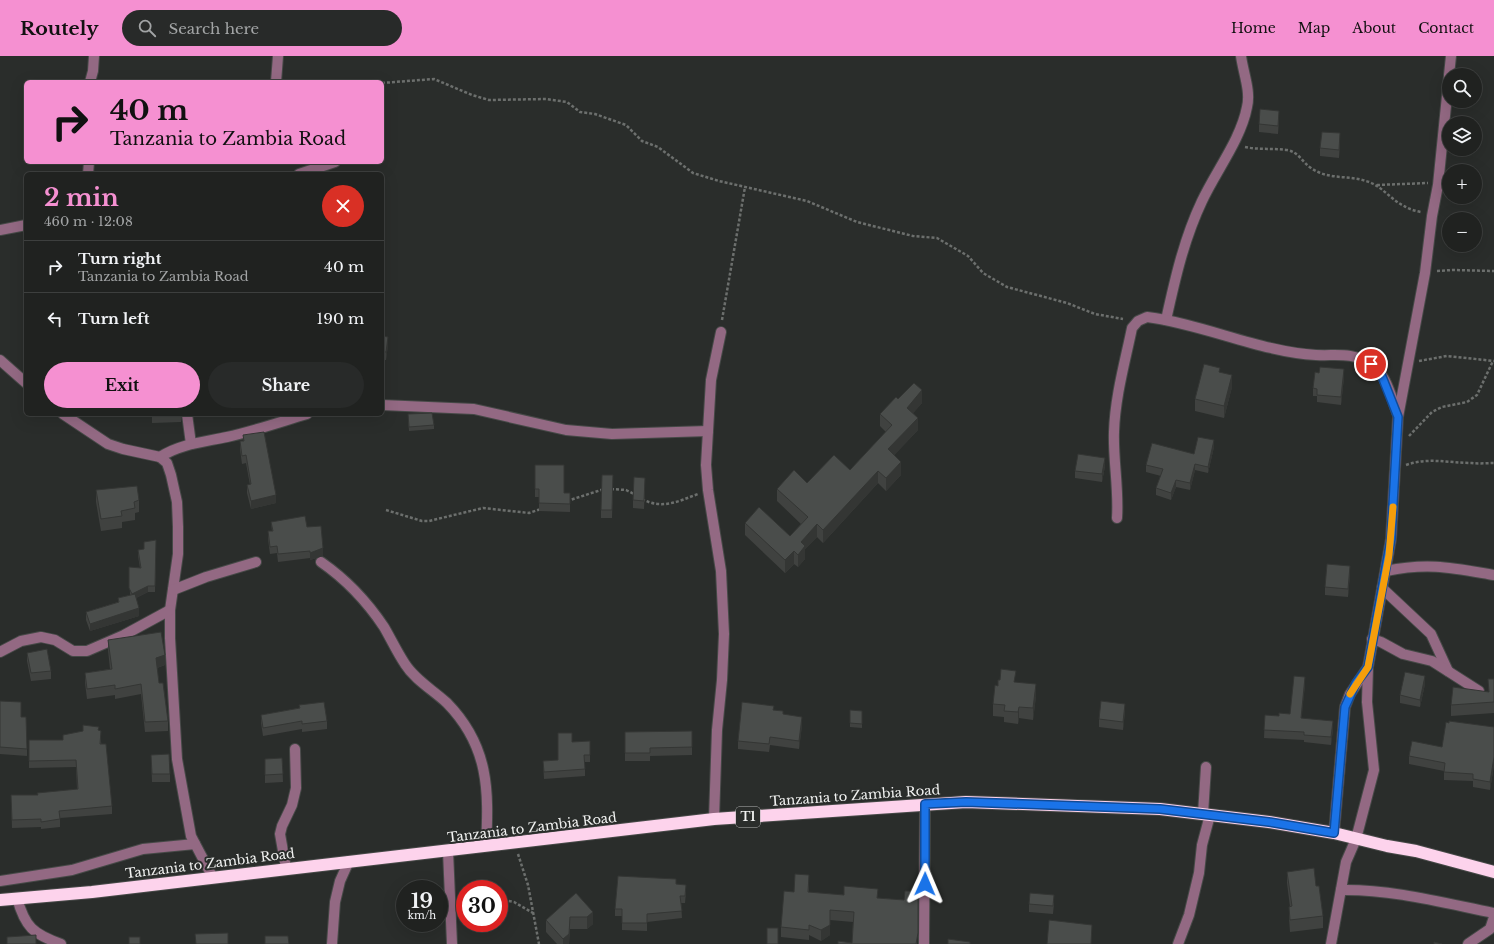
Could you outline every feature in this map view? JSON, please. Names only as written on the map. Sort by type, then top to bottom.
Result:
[{"type":"highway","name":"Tanzania to Zambia Road","points":[[0,900],[92,892],[212,876],[448,851],[714,819],[966,802],[1160,809],[1269,822],[1334,833],[1416,851],[1494,872]]},
{"type":"street","points":[[91,80],[94,56]]},
{"type":"street","points":[[276,80],[278,56]]},
{"type":"street","points":[[1166,320],[1183,250],[1191,226],[1243,123],[1248,106],[1247,89],[1241,56]]},
{"type":"street","points":[[1450,68],[1451,56]]},
{"type":"street","points":[[1332,944],[1346,862],[1356,839],[1374,770],[1368,721],[1366,681],[1372,639],[1391,539],[1398,417],[1425,273],[1432,216],[1438,183],[1446,108]]},
{"type":"street","points":[[305,172],[329,164]]},
{"type":"street","points":[[0,230],[24,225]]},
{"type":"street","points":[[1117,518],[1114,420],[1132,328],[1138,321],[1147,317],[1166,320],[1298,354],[1357,356],[1371,364],[1381,374],[1398,417]]},
{"type":"street","points":[[714,819],[717,730],[722,680],[724,634],[721,571],[708,490],[708,431],[711,380],[721,332]]},
{"type":"street","points":[[0,360],[24,381]]},
{"type":"street","points":[[384,405],[474,409],[566,430],[612,434],[708,431]]},
{"type":"street","points":[[66,416],[108,444],[123,450],[160,457],[173,450],[191,444],[228,436],[299,416]]},
{"type":"street","points":[[187,416],[191,444]]},
{"type":"street","points":[[160,457],[169,468],[177,502],[178,554],[170,610],[170,638],[177,759],[191,836],[212,876]]},
{"type":"street","points":[[173,590],[206,577],[256,562]]},
{"type":"street","points":[[321,562],[354,588],[384,627],[405,665],[447,704],[466,727],[477,747],[485,775],[488,805],[486,846]]},
{"type":"street","points":[[1386,571],[1426,565],[1452,567],[1494,575]]},
{"type":"street","points":[[1382,588],[1431,634],[1448,671]]},
{"type":"street","points":[[0,652],[21,641],[41,637],[55,640],[73,651],[87,651],[124,636],[170,610]]},
{"type":"street","points":[[1372,639],[1381,642],[1399,653],[1432,661],[1479,691]]},
{"type":"street","points":[[1334,833],[1345,707],[1356,683],[1368,667]]},
{"type":"street","points":[[286,868],[280,834],[282,826],[292,805],[296,788],[295,748]]},
{"type":"street","points":[[1178,944],[1189,915],[1199,872],[1206,815],[1206,767]]},
{"type":"street","points":[[924,944],[925,804]]},
{"type":"street","points":[[0,881],[72,870],[143,849],[195,844]]},
{"type":"street","points":[[448,851],[452,944]]},
{"type":"street","points":[[332,944],[335,902],[340,881],[349,861]]},
{"type":"street","points":[[1341,890],[1389,893],[1494,913]]},
{"type":"street","points":[[17,898],[21,912],[30,928],[48,939],[61,944]]},
{"type":"street","points":[[1468,944],[1490,929],[1494,917]]},
{"type":"path","points":[[384,83],[434,79],[472,95],[489,100],[546,99],[567,102],[580,112],[595,114],[626,125],[642,141],[658,147],[693,173],[719,181],[807,200],[857,222],[913,236],[937,238],[968,256],[983,273],[1007,287],[1067,303],[1099,316],[1138,321]]},
{"type":"path","points":[[1233,143],[1257,150],[1288,150],[1296,153],[1310,168],[1336,178],[1366,180],[1376,185],[1404,207],[1432,216]]},
{"type":"path","points":[[1376,185],[1438,183]]},
{"type":"path","points":[[721,332],[746,187]]},
{"type":"path","points":[[1425,273],[1452,270],[1494,271]]},
{"type":"path","points":[[1408,364],[1431,358],[1447,356],[1493,361],[1478,395],[1467,402],[1442,407],[1432,412],[1411,433],[1408,439]]},
{"type":"path","points":[[1395,471],[1419,461],[1435,459],[1471,464],[1494,464]]},
{"type":"path","points":[[563,502],[602,490],[616,489],[626,490],[650,502],[662,506],[672,504],[708,490]]},
{"type":"path","points":[[386,510],[422,521],[429,521],[483,508],[529,513],[544,508]]},
{"type":"path","points":[[513,843],[524,871],[534,913],[539,944]]},
{"type":"path","points":[[508,901],[514,902],[534,913]]},
{"type":"building","points":[[1260,109],[1279,111],[1278,126],[1259,124]]},
{"type":"building","points":[[1322,132],[1340,133],[1339,150],[1320,148]]},
{"type":"building","points":[[384,336],[388,337],[386,352],[384,352]]},
{"type":"building","points":[[1204,364],[1220,368],[1219,372],[1232,375],[1224,406],[1195,399]]},
{"type":"building","points":[[1320,367],[1344,369],[1341,397],[1317,395],[1317,389],[1313,388],[1315,372],[1319,373]]},
{"type":"building","points":[[914,383],[922,390],[907,408],[918,418],[888,449],[901,462],[886,478],[878,471],[823,530],[817,524],[801,542],[805,546],[798,555],[794,551],[785,560],[745,523],[759,507],[790,536],[808,517],[777,489],[794,470],[807,483],[834,455],[850,470],[892,425],[880,414],[896,397],[898,399]]},
{"type":"building","points":[[432,413],[434,425],[409,427],[408,414]]},
{"type":"building","points":[[264,432],[276,495],[251,501],[247,485],[251,484],[246,455],[242,456],[240,441],[244,441],[243,435]]},
{"type":"building","points":[[1198,437],[1214,440],[1208,467],[1195,464],[1190,483],[1176,480],[1171,493],[1156,488],[1163,469],[1146,465],[1152,443],[1194,454]]},
{"type":"building","points":[[1078,454],[1105,458],[1102,474],[1075,471]]},
{"type":"building","points":[[535,465],[564,465],[564,493],[570,493],[570,504],[539,503],[539,489],[535,489]]},
{"type":"building","points":[[602,475],[613,475],[612,510],[601,510]]},
{"type":"building","points":[[634,477],[645,478],[644,501],[633,500]]},
{"type":"building","points":[[137,486],[139,500],[134,502],[135,508],[121,511],[122,516],[101,519],[96,490]]},
{"type":"building","points":[[305,516],[307,527],[321,526],[323,548],[310,553],[310,551],[278,554],[277,546],[270,547],[268,531],[273,531],[271,522]]},
{"type":"building","points":[[156,540],[155,586],[148,586],[132,594],[129,588],[129,567],[141,568],[138,550],[144,549],[144,542]]},
{"type":"building","points":[[1327,564],[1350,566],[1348,589],[1325,587]]},
{"type":"building","points":[[135,594],[139,608],[90,624],[86,612],[119,602],[118,598]]},
{"type":"building","points":[[161,632],[165,655],[156,658],[159,683],[163,683],[168,721],[145,722],[141,684],[115,689],[115,685],[87,689],[85,673],[112,669],[108,640]]},
{"type":"building","points":[[47,649],[51,671],[31,673],[27,653]]},
{"type":"building","points":[[1001,669],[1016,671],[1014,682],[1036,684],[1033,708],[1019,707],[1018,712],[1004,711],[1005,705],[993,704],[995,685],[998,686]]},
{"type":"building","points":[[1405,672],[1425,676],[1420,700],[1400,695]]},
{"type":"building","points":[[1294,676],[1305,677],[1301,718],[1333,721],[1331,737],[1304,735],[1304,732],[1264,730],[1265,715],[1279,716],[1279,713],[1290,714]]},
{"type":"building","points":[[1488,679],[1494,679],[1494,702],[1451,705],[1453,687],[1489,692]]},
{"type":"building","points":[[0,701],[21,702],[21,717],[26,717],[27,749],[0,747]]},
{"type":"building","points":[[1101,701],[1125,704],[1123,722],[1099,719]]},
{"type":"building","points":[[324,702],[327,721],[302,724],[302,721],[263,728],[261,715],[300,708],[299,705]]},
{"type":"building","points":[[742,702],[774,706],[773,710],[783,711],[783,714],[802,717],[799,741],[770,737],[769,744],[738,741]]},
{"type":"building","points":[[850,710],[862,711],[862,724],[850,723]]},
{"type":"building","points":[[1449,721],[1494,727],[1494,757],[1490,782],[1473,779],[1473,774],[1444,772],[1445,763],[1409,756],[1412,741],[1442,747],[1446,722],[1449,723]]},
{"type":"building","points":[[83,725],[99,727],[98,730],[101,731],[100,744],[106,744],[112,806],[59,811],[60,819],[41,822],[41,819],[12,820],[11,795],[38,795],[37,793],[78,789],[76,760],[29,761],[29,740],[63,740],[63,735],[83,731]]},
{"type":"building","points":[[692,731],[692,747],[650,748],[650,753],[625,753],[625,732]]},
{"type":"building","points":[[558,733],[572,733],[572,742],[590,741],[590,755],[584,755],[585,769],[544,772],[543,761],[558,760]]},
{"type":"building","points":[[169,754],[170,774],[152,774],[151,755]]},
{"type":"building","points":[[282,758],[283,774],[265,775],[265,759]]},
{"type":"building","points":[[1314,868],[1316,886],[1319,886],[1323,916],[1290,920],[1289,907],[1292,906],[1287,872]]},
{"type":"building","points":[[795,874],[809,875],[808,892],[844,895],[844,886],[878,889],[877,898],[904,900],[905,891],[918,891],[918,933],[916,944],[838,944],[838,941],[852,943],[854,912],[830,910],[830,925],[821,930],[809,925],[809,930],[781,927],[784,891],[794,892]]},
{"type":"building","points":[[618,876],[676,879],[676,884],[686,885],[685,896],[680,896],[682,911],[647,914],[647,923],[622,923],[622,909],[615,909]]},
{"type":"building","points":[[576,893],[593,912],[587,917],[570,917],[569,934],[563,939],[546,920]]},
{"type":"building","points":[[1030,893],[1054,895],[1053,906],[1029,904]]},
{"type":"building","points":[[1049,920],[1092,925],[1091,944],[1047,944]]},
{"type":"building","points":[[767,928],[778,928],[778,944],[767,944]]},
{"type":"building","points":[[228,933],[228,944],[196,944],[195,934]]},
{"type":"building","points":[[36,935],[36,944],[7,944],[7,937]]},
{"type":"building","points":[[265,936],[288,936],[289,944],[265,944]]},
{"type":"building","points":[[129,937],[140,937],[140,944],[129,944]]},
{"type":"building","points":[[948,939],[970,942],[970,944],[948,944]]},
{"type":"slow traffic","points":[[1350,694],[1368,667],[1372,639],[1389,555],[1393,507]]},
{"type":"route","points":[[925,884],[925,804],[966,802],[1160,809],[1269,822],[1334,833],[1338,770],[1345,707],[1356,683],[1368,667],[1391,539],[1398,417],[1381,374],[1371,364]]}]
